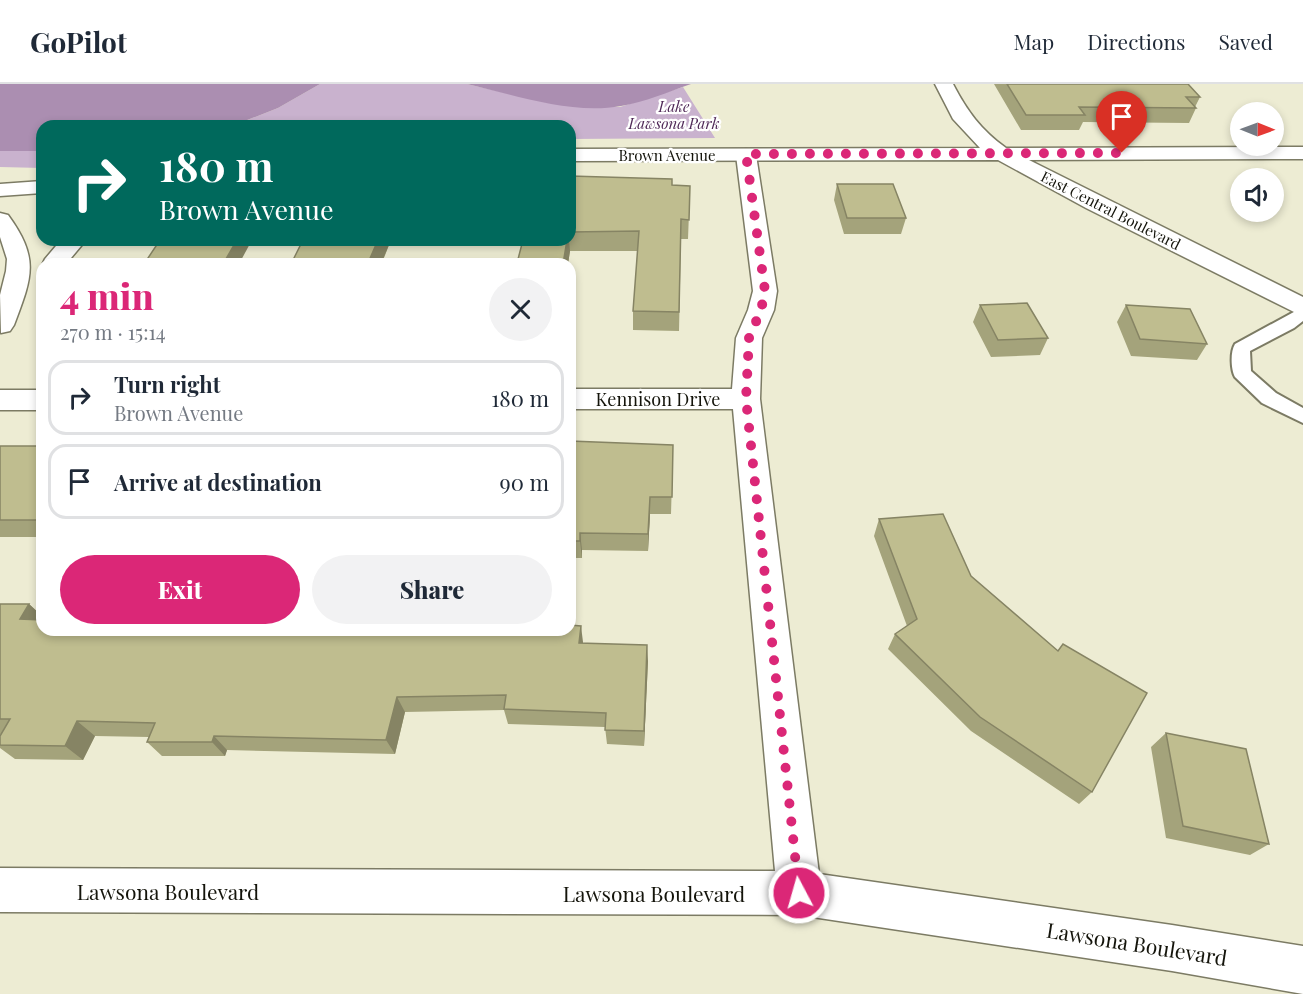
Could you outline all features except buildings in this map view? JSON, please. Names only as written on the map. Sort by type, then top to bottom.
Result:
[{"type":"street","name":"East Central Boulevard","points":[[944,84],[960,115],[981,139],[1002,153],[1094,203],[1303,307]]},
{"type":"street","name":"Brown Avenue","points":[[576,155],[1303,153]]},
{"type":"street","points":[[746,154],[765,291],[761,310],[749,338],[746,399],[799,893]]},
{"type":"street","points":[[0,190],[36,187]]},
{"type":"street","points":[[0,220],[12,233],[19,251],[19,278],[0,326]]},
{"type":"street","points":[[58,258],[69,246]]},
{"type":"street","points":[[0,326],[36,284]]},
{"type":"street","name":"Kennison Drive","points":[[576,399],[746,399]]},
{"type":"street","points":[[0,400],[36,400]]},
{"type":"street","name":"Lawsona Boulevard","points":[[4,899],[799,893],[1303,969]]},
{"type":"lane","points":[[1303,312],[1288,324],[1241,348],[1242,373],[1269,399],[1303,416]]},
{"type":"green space","name":"Lake Lawsona Park","points":[[320,84],[467,84],[549,103],[584,107],[620,107],[683,87],[715,138],[576,139],[576,120],[247,120],[278,108]]},
{"type":"green space","points":[[0,151],[36,151],[36,168],[0,167]]},
{"type":"shaded area","points":[[0,84],[320,84],[278,108],[247,120],[36,120],[36,151],[0,151]]},
{"type":"shaded area","points":[[467,84],[691,84],[621,106],[583,108],[543,102]]},
{"type":"route","points":[[799,893],[746,399],[746,359],[749,338],[761,310],[765,291],[746,154],[1122,153]]}]
